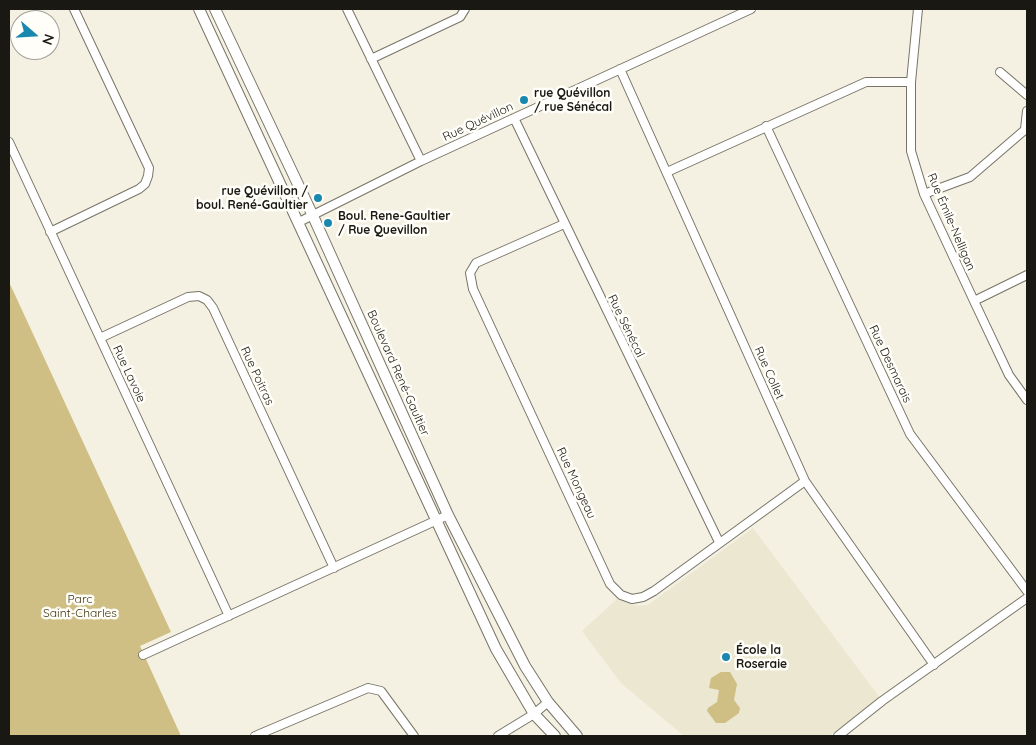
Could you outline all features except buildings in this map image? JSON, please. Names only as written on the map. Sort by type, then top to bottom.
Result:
[{"type":"street","points":[[50,232],[139,189],[145,184],[149,168],[74,9]]},
{"type":"street","name":"Boulevard René-Gaultier","points":[[199,9],[496,649],[534,714],[555,736]]},
{"type":"street","name":"Boulevard René-Gaultier","points":[[215,9],[313,216],[448,515],[526,666],[548,702],[577,736]]},
{"type":"street","points":[[347,9],[421,161]]},
{"type":"street","points":[[371,59],[460,17],[465,9]]},
{"type":"street","name":"Rue Quévillon","points":[[299,222],[421,161],[751,9]]},
{"type":"street","name":"Rue Émile-Nelligan","points":[[918,9],[911,82],[911,151],[924,194],[974,302],[1009,375],[1027,400]]},
{"type":"street","name":"Rue Collet","points":[[620,69],[805,481],[934,665]]},
{"type":"street","points":[[1000,72],[1027,96]]},
{"type":"street","points":[[667,172],[866,82],[911,82]]},
{"type":"street","points":[[924,194],[970,177],[1026,128],[1027,111]]},
{"type":"street","name":"Rue Sénécal","points":[[514,118],[719,542]]},
{"type":"street","name":"Rue Desmarais","points":[[766,126],[910,434],[1027,590]]},
{"type":"street","name":"Rue Lavoie","points":[[9,142],[229,616]]},
{"type":"street","name":"Rue Mongeau","points":[[564,224],[476,263],[470,273],[474,289],[610,584],[621,595],[632,599],[643,597],[805,481]]},
{"type":"street","points":[[974,302],[1027,275]]},
{"type":"street","name":"Rue Poitras","points":[[100,338],[188,297],[199,296],[207,300],[213,308],[334,568]]},
{"type":"street","points":[[143,655],[448,515]]},
{"type":"street","points":[[838,736],[882,701],[1027,598]]},
{"type":"street","points":[[255,736],[368,688],[381,690],[414,736]]},
{"type":"street","points":[[498,736],[534,714],[548,702]]},
{"type":"shaded area","name":"École la Roseraie","points":[[753,528],[880,698],[829,736],[684,736],[621,683],[582,631],[617,599],[636,606],[648,605]]},
{"type":"green space","name":"Parc Saint-Charles","points":[[9,282],[171,632],[140,646],[181,736],[9,736]]},
{"type":"green space","points":[[721,672],[730,672],[737,684],[734,700],[740,708],[739,713],[725,723],[716,723],[707,711],[708,708],[717,702],[719,690],[709,688],[711,678]]},
{"type":"place","name":"rue Quévillon / rue Sénécal","points":[[524,100]]},
{"type":"place","name":"rue Quévillon / boul. René-Gaultier","points":[[318,198]]},
{"type":"place","name":"Boul. Rene-Gaultier / Rue Quevillon","points":[[328,223]]},
{"type":"place","name":"École la Roseraie","points":[[726,657]]}]
